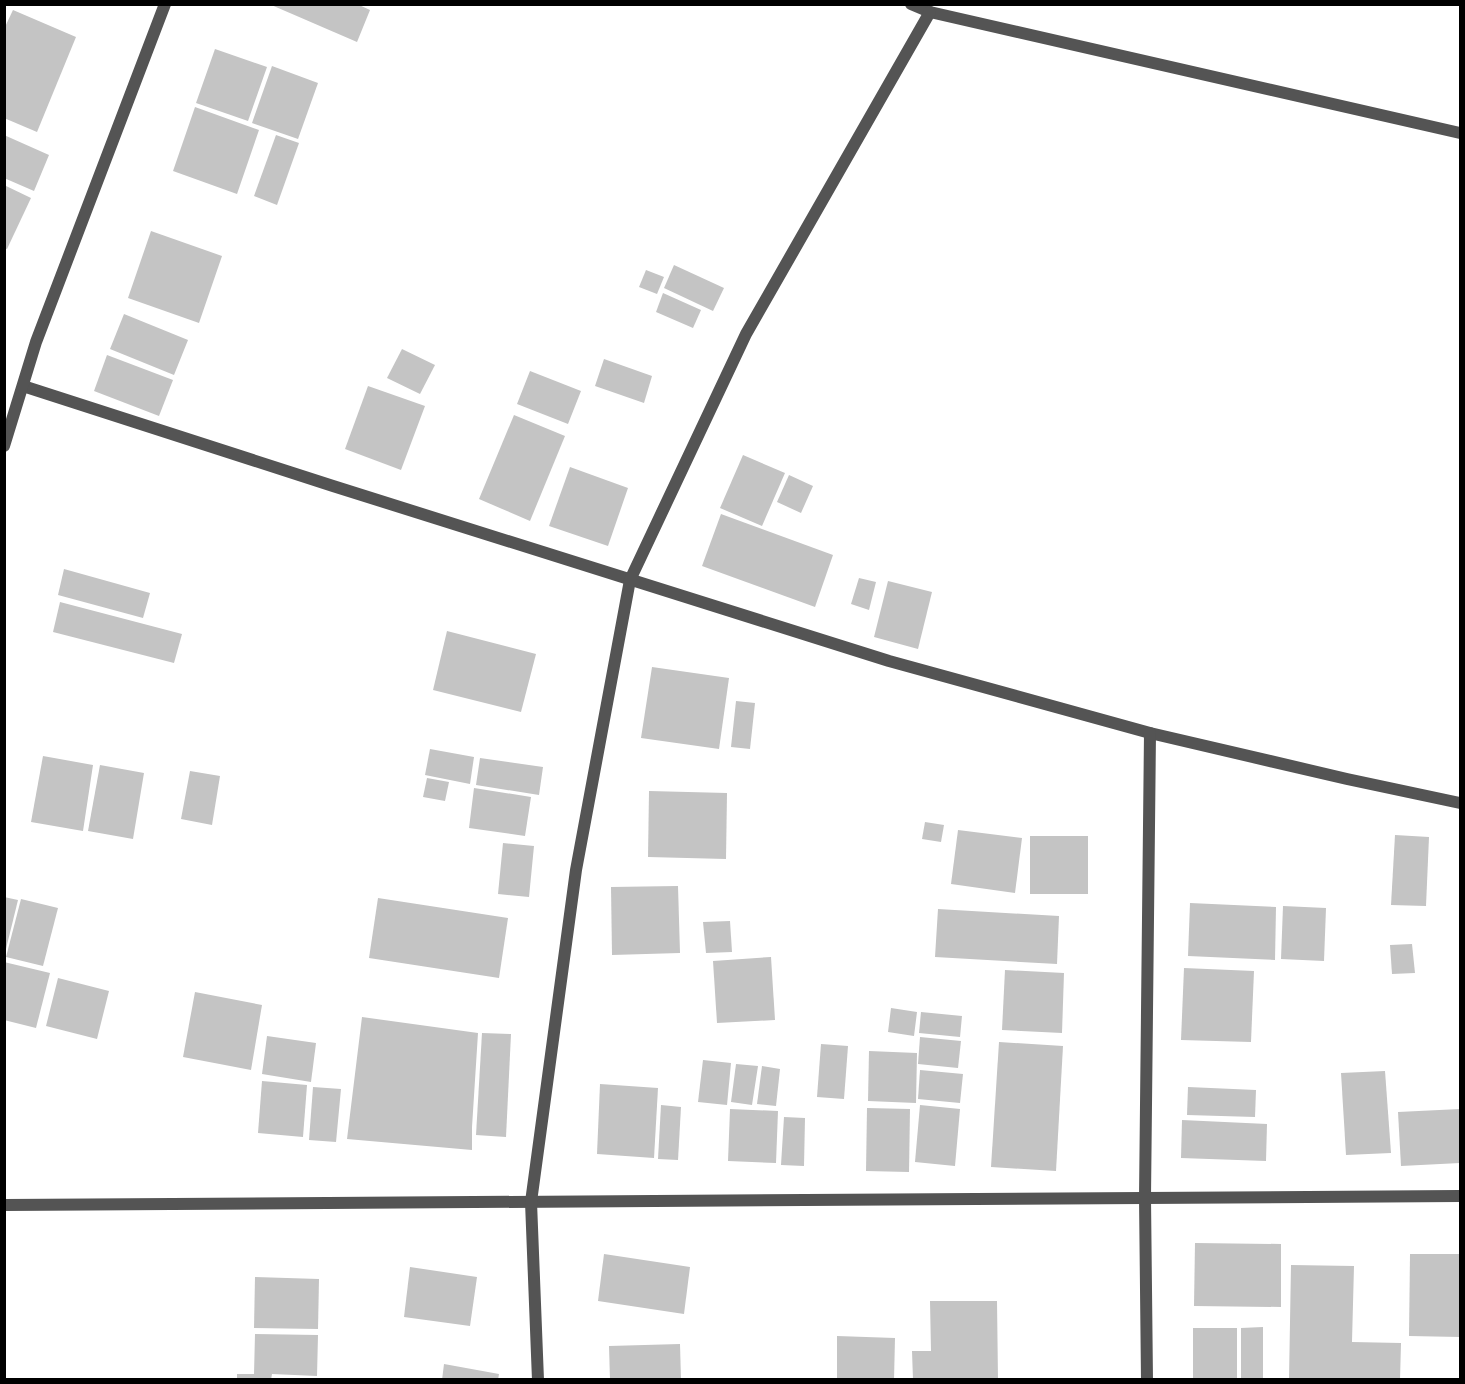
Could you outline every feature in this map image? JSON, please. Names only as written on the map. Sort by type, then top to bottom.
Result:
[{"type":"street","points":[[4,446],[36,342],[165,4]]},
{"type":"street","points":[[911,4],[930,12],[1461,133]]},
{"type":"street","points":[[538,1380],[531,1202],[576,870],[630,580],[746,334],[930,12]]},
{"type":"street","points":[[23,386],[888,661],[1150,733],[1461,803]]},
{"type":"street","points":[[1147,1380],[1145,1198],[1150,733]]},
{"type":"street","points":[[4,1205],[1461,1196]]},
{"type":"building","points":[[269,4],[357,4],[370,10],[357,42]]},
{"type":"building","points":[[13,10],[76,37],[37,132],[4,118],[4,29]]},
{"type":"building","points":[[215,49],[267,67],[248,121],[196,103]]},
{"type":"building","points":[[272,66],[318,83],[298,139],[252,123]]},
{"type":"building","points":[[195,107],[259,130],[237,194],[173,171]]},
{"type":"building","points":[[4,135],[49,155],[34,191],[4,178]]},
{"type":"building","points":[[276,135],[299,143],[277,205],[254,196]]},
{"type":"building","points":[[4,185],[31,198],[7,249],[4,248]]},
{"type":"building","points":[[151,231],[222,256],[199,323],[128,298]]},
{"type":"building","points":[[674,265],[724,288],[713,311],[664,288]]},
{"type":"building","points":[[646,270],[664,277],[657,294],[639,287]]},
{"type":"building","points":[[663,293],[701,310],[693,328],[656,312]]},
{"type":"building","points":[[124,314],[188,340],[174,375],[110,349]]},
{"type":"building","points":[[402,349],[435,365],[420,394],[387,378]]},
{"type":"building","points":[[107,355],[173,380],[159,416],[94,391]]},
{"type":"building","points":[[604,359],[652,376],[644,403],[595,386]]},
{"type":"building","points":[[530,371],[581,391],[568,424],[517,404]]},
{"type":"building","points":[[368,386],[425,406],[401,470],[345,449]]},
{"type":"building","points":[[514,415],[565,436],[530,521],[479,499]]},
{"type":"building","points":[[743,455],[785,473],[762,526],[720,508]]},
{"type":"building","points":[[570,467],[628,488],[608,546],[549,526]]},
{"type":"building","points":[[789,475],[813,486],[801,513],[777,502]]},
{"type":"building","points":[[721,514],[833,555],[815,607],[702,566]]},
{"type":"building","points":[[64,569],[150,593],[143,618],[58,595]]},
{"type":"building","points":[[859,578],[876,582],[869,610],[851,604]]},
{"type":"building","points":[[888,581],[932,592],[918,649],[874,637]]},
{"type":"building","points":[[60,602],[182,634],[174,663],[53,632]]},
{"type":"building","points":[[447,631],[536,654],[521,712],[433,690]]},
{"type":"building","points":[[652,667],[729,678],[719,749],[641,738]]},
{"type":"building","points":[[736,701],[755,703],[750,749],[731,747]]},
{"type":"building","points":[[430,749],[474,757],[470,784],[425,775]]},
{"type":"building","points":[[43,756],[93,765],[83,831],[31,822]]},
{"type":"building","points":[[480,758],[543,767],[539,795],[476,785]]},
{"type":"building","points":[[100,765],[144,773],[133,839],[88,831]]},
{"type":"building","points":[[190,771],[220,776],[212,825],[181,819]]},
{"type":"building","points":[[427,778],[449,782],[445,801],[423,797]]},
{"type":"building","points":[[474,788],[531,797],[525,836],[469,828]]},
{"type":"building","points":[[649,791],[727,793],[726,859],[648,857]]},
{"type":"building","points":[[925,822],[944,825],[941,842],[922,839]]},
{"type":"building","points":[[958,830],[1022,838],[1015,893],[951,884]]},
{"type":"building","points":[[1395,835],[1429,837],[1426,906],[1391,905]]},
{"type":"building","points":[[1030,836],[1088,836],[1088,894],[1030,894]]},
{"type":"building","points":[[503,843],[534,846],[529,897],[498,894]]},
{"type":"building","points":[[678,886],[680,953],[612,955],[611,887]]},
{"type":"building","points":[[4,897],[18,900],[5,953],[4,953]]},
{"type":"building","points":[[378,898],[508,918],[499,978],[369,958]]},
{"type":"building","points":[[21,899],[58,908],[43,966],[6,957]]},
{"type":"building","points":[[1190,903],[1276,907],[1275,960],[1188,956]]},
{"type":"building","points":[[1283,906],[1326,908],[1324,961],[1281,959]]},
{"type":"building","points":[[938,909],[1059,916],[1057,964],[935,957]]},
{"type":"building","points":[[730,921],[732,952],[706,953],[703,922]]},
{"type":"building","points":[[1412,944],[1415,973],[1392,974],[1390,945]]},
{"type":"building","points":[[771,957],[775,1020],[717,1023],[713,961]]},
{"type":"building","points":[[4,962],[50,973],[36,1028],[4,1020]]},
{"type":"building","points":[[1184,968],[1254,971],[1251,1042],[1181,1040]]},
{"type":"building","points":[[1005,970],[1064,973],[1062,1033],[1002,1030]]},
{"type":"building","points":[[58,978],[109,991],[97,1039],[46,1026]]},
{"type":"building","points":[[195,992],[262,1005],[251,1070],[183,1057]]},
{"type":"building","points":[[891,1008],[917,1012],[914,1036],[888,1032]]},
{"type":"building","points":[[921,1012],[962,1016],[960,1037],[919,1033]]},
{"type":"building","points":[[362,1017],[478,1033],[472,1150],[347,1139]]},
{"type":"building","points":[[482,1033],[511,1034],[506,1137],[476,1135]]},
{"type":"building","points":[[267,1036],[316,1043],[311,1082],[262,1074]]},
{"type":"building","points":[[920,1037],[961,1041],[958,1068],[918,1064]]},
{"type":"building","points":[[999,1042],[1063,1046],[1056,1171],[991,1167]]},
{"type":"building","points":[[821,1044],[848,1046],[844,1099],[817,1097]]},
{"type":"building","points":[[869,1051],[917,1053],[916,1103],[868,1101]]},
{"type":"building","points":[[703,1060],[731,1063],[727,1105],[698,1102]]},
{"type":"building","points":[[736,1064],[758,1066],[752,1105],[731,1102]]},
{"type":"building","points":[[762,1066],[780,1069],[776,1106],[757,1104]]},
{"type":"building","points":[[920,1070],[963,1074],[960,1103],[918,1099]]},
{"type":"building","points":[[1385,1071],[1391,1153],[1346,1155],[1341,1073]]},
{"type":"building","points":[[262,1081],[307,1085],[303,1137],[258,1133]]},
{"type":"building","points":[[600,1084],[658,1088],[654,1158],[597,1154]]},
{"type":"building","points":[[313,1087],[341,1089],[336,1142],[309,1140]]},
{"type":"building","points":[[1188,1087],[1256,1090],[1255,1117],[1187,1115]]},
{"type":"building","points":[[661,1105],[681,1107],[678,1160],[658,1159]]},
{"type":"building","points":[[920,1105],[960,1109],[955,1166],[915,1162]]},
{"type":"building","points":[[867,1108],[910,1109],[909,1172],[866,1171]]},
{"type":"building","points":[[730,1109],[778,1111],[776,1163],[728,1161]]},
{"type":"building","points":[[1460,1109],[1460,1163],[1401,1166],[1398,1112]]},
{"type":"building","points":[[784,1117],[805,1118],[804,1166],[781,1165]]},
{"type":"building","points":[[1182,1120],[1267,1124],[1266,1161],[1181,1158]]},
{"type":"building","points":[[1195,1243],[1281,1244],[1281,1307],[1194,1306]]},
{"type":"building","points":[[604,1254],[690,1267],[684,1314],[598,1301]]},
{"type":"building","points":[[1410,1254],[1460,1254],[1460,1337],[1409,1336]]},
{"type":"building","points":[[1291,1265],[1354,1266],[1352,1342],[1401,1343],[1400,1380],[1289,1380]]},
{"type":"building","points":[[410,1267],[477,1277],[470,1326],[404,1317]]},
{"type":"building","points":[[255,1277],[319,1279],[318,1329],[254,1328]]},
{"type":"building","points":[[930,1301],[997,1301],[998,1380],[913,1380],[912,1351],[931,1351]]},
{"type":"building","points":[[1263,1327],[1263,1380],[1241,1380],[1241,1328]]},
{"type":"building","points":[[1193,1328],[1237,1328],[1237,1380],[1193,1380]]},
{"type":"building","points":[[255,1334],[318,1335],[317,1376],[272,1374],[271,1380],[237,1380],[237,1374],[254,1374]]},
{"type":"building","points":[[837,1336],[895,1338],[894,1380],[837,1380]]},
{"type":"building","points":[[680,1344],[681,1380],[610,1380],[609,1346]]},
{"type":"building","points":[[444,1364],[499,1374],[498,1380],[442,1380]]}]
